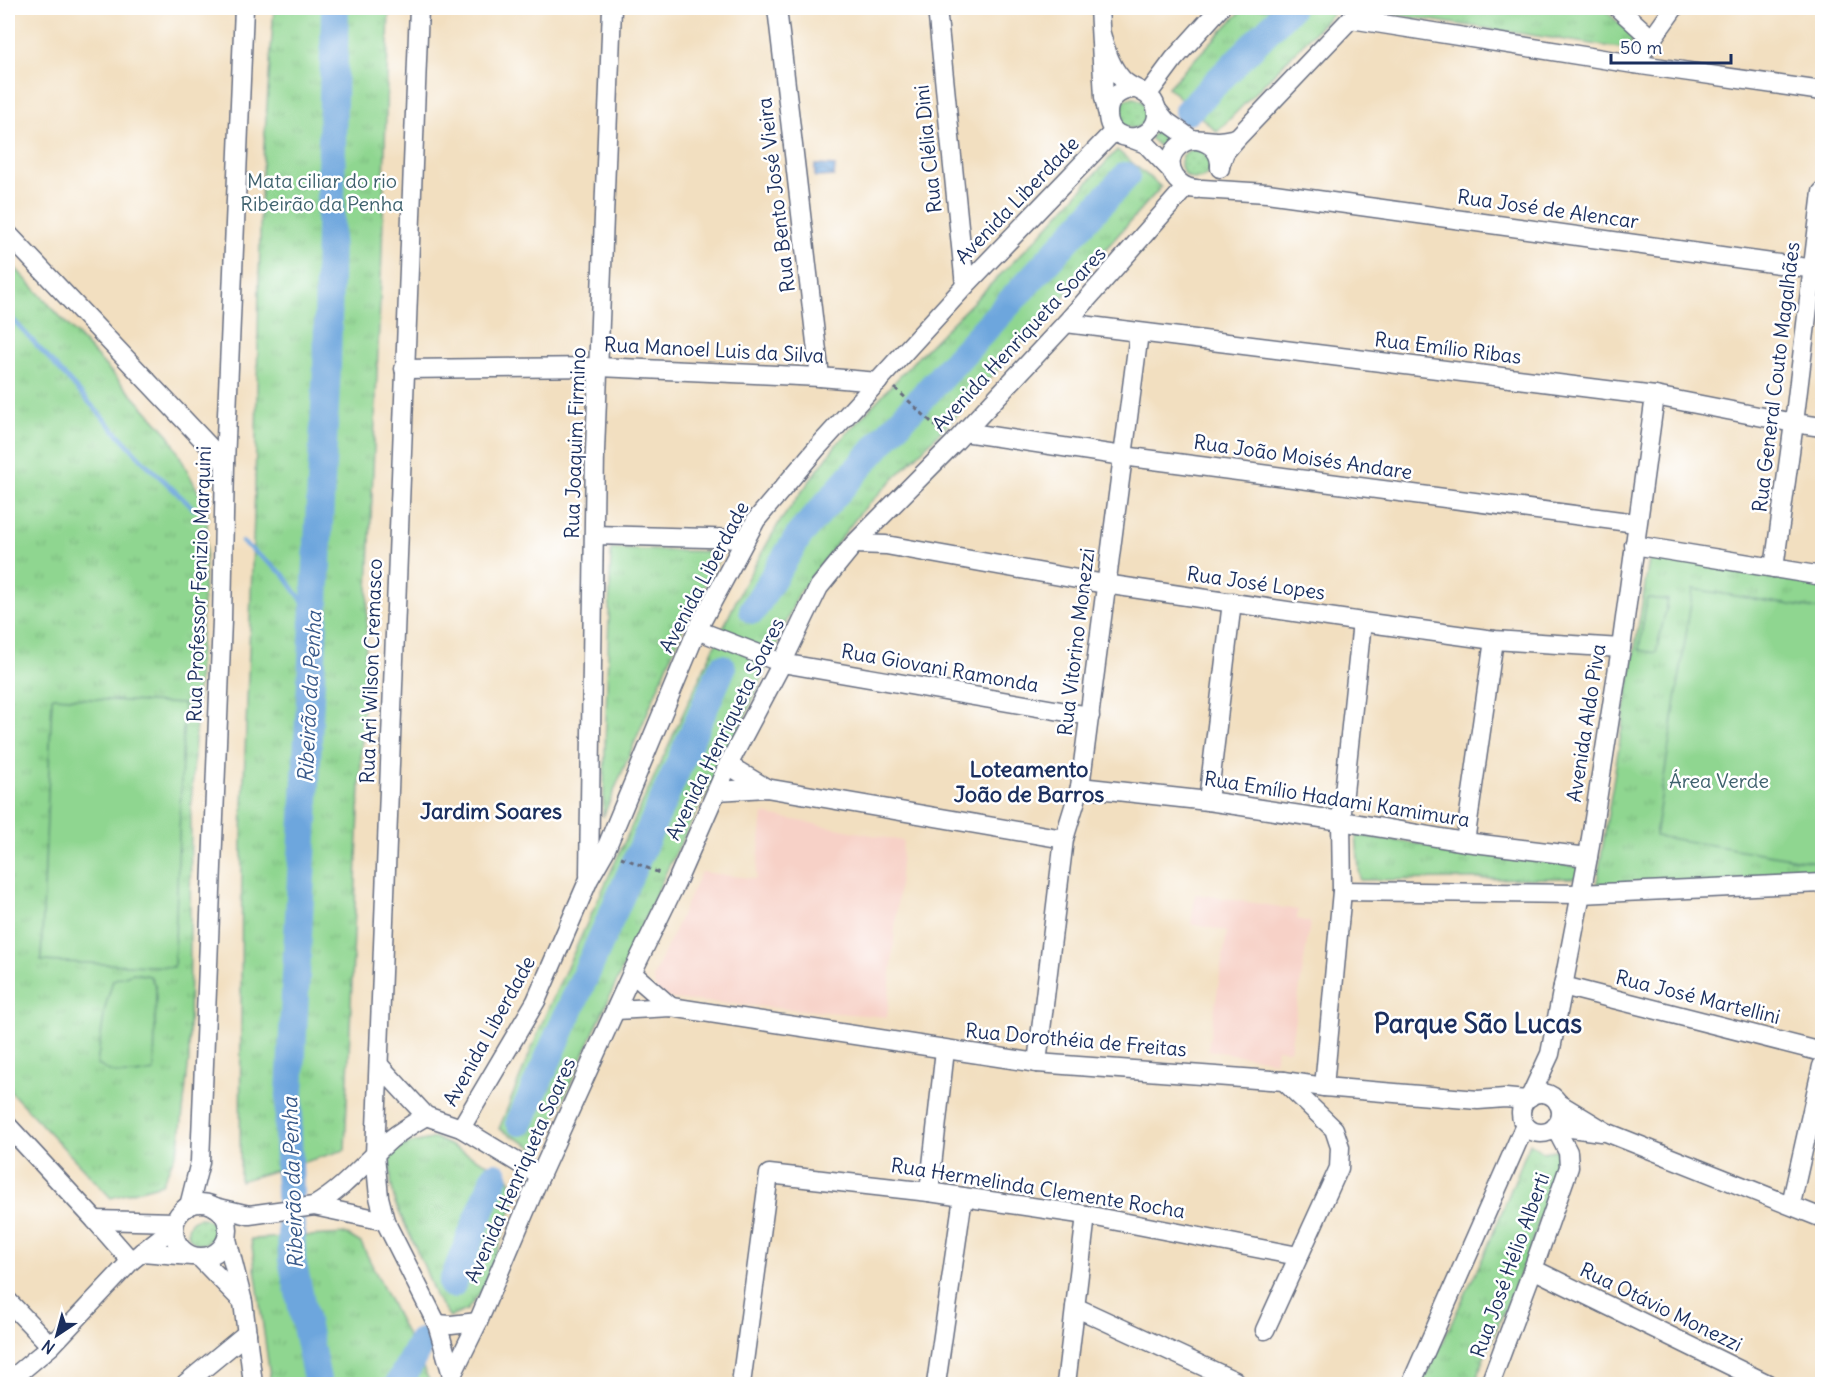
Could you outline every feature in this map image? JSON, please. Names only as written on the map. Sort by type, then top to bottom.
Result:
[{"type":"street","name":"Rua Professor Fenizio Marquini","points":[[200,1162],[244,8]]},
{"type":"street","name":"Rua Ari Wilson Cremasco","points":[[419,8],[375,1155],[379,1197],[385,1221],[437,1324],[451,1380]]},
{"type":"street","name":"Rua Joaquim Firmino","points":[[589,879],[595,451],[612,8]]},
{"type":"street","name":"Rua Bento José Vieira","points":[[777,8],[820,378]]},
{"type":"street","name":"Rua Clélia Dini","points":[[937,8],[965,286]]},
{"type":"street","points":[[1099,8],[1104,97],[1108,119],[1123,135],[1146,144],[1171,170],[1179,183],[1194,188],[1267,193]]},
{"type":"street","points":[[1107,111],[1113,97],[1119,92],[1141,91],[1174,59],[1220,8]]},
{"type":"street","points":[[1618,8],[1652,39]]},
{"type":"street","points":[[1634,64],[1674,8]]},
{"type":"street","points":[[1194,188],[1215,180],[1225,152],[1356,13],[1634,64],[1822,91]]},
{"type":"street","points":[[1101,34],[1112,67],[1123,81],[1153,100],[1156,110],[1155,122],[1146,134],[1123,135]]},
{"type":"street","points":[[1156,110],[1166,121],[1195,140],[1211,145],[1220,158],[1220,167]]},
{"type":"street","name":"Avenida Liberdade","points":[[460,1128],[536,1001],[589,879],[605,851],[697,630],[756,520],[816,449],[965,286],[1123,135]]},
{"type":"street","points":[[1171,170],[1173,155],[1182,143],[1195,140],[1220,141],[1237,138]]},
{"type":"street","points":[[1220,167],[1237,180],[1267,193]]},
{"type":"street","name":"Avenida Henriqueta Soares","points":[[451,1380],[540,1176],[632,973],[677,881],[728,765],[819,587],[854,544],[959,437],[1194,188]]},
{"type":"street","name":"Rua General Couto Magalhães","points":[[1774,568],[1817,269],[1822,192]]},
{"type":"street","name":"Rua José de Alencar","points":[[1267,193],[1817,269]]},
{"type":"street","points":[[8,234],[225,463]]},
{"type":"street","name":"Rua Emílio Ribas","points":[[1066,323],[1655,396],[1822,427]]},
{"type":"street","name":"Rua Vitorino Monezzi","points":[[1037,1063],[1064,839],[1080,787],[1090,716],[1105,584],[1139,333]]},
{"type":"street","name":"Rua Manoel Luis da Silva","points":[[404,369],[599,367],[880,379]]},
{"type":"street","name":"Avenida Aldo Piva","points":[[1411,1384],[1550,1054],[1588,857],[1621,648],[1655,396]]},
{"type":"street","name":"Rua João Moisés Andare","points":[[959,437],[1123,456],[1636,524]]},
{"type":"street","points":[[875,523],[886,545]]},
{"type":"street","points":[[594,535],[746,540]]},
{"type":"street","name":"Rua José Lopes","points":[[854,544],[886,545],[1105,584],[1494,640],[1621,648]]},
{"type":"street","points":[[1634,545],[1822,576]]},
{"type":"street","points":[[1208,801],[1232,602]]},
{"type":"street","points":[[1324,1087],[1342,891],[1341,821],[1362,622]]},
{"type":"street","name":"Rua Giovani Ramonda","points":[[697,630],[782,663],[1090,716]]},
{"type":"street","points":[[1465,842],[1494,640]]},
{"type":"street","points":[[728,765],[766,788]]},
{"type":"street","name":"Rua Emílio Hadami Kamimura","points":[[1080,787],[1208,801],[1465,842],[1588,857]]},
{"type":"street","points":[[717,791],[766,788],[1064,839]]},
{"type":"street","points":[[1342,891],[1580,894],[1822,883]]},
{"type":"street","points":[[632,973],[671,1007]]},
{"type":"street","name":"Rua José Martellini","points":[[1563,986],[1822,1052]]},
{"type":"street","name":"Rua Dorothéia de Freitas","points":[[616,1010],[671,1007],[1037,1063],[1284,1081],[1324,1087],[1478,1100],[1505,1098],[1526,1109]]},
{"type":"street","points":[[929,1192],[945,1050]]},
{"type":"street","name":"Avenida Aldo Piva","points":[[1550,1054],[1556,1101]]},
{"type":"street","points":[[379,1065],[426,1116],[460,1128],[540,1176]]},
{"type":"street","points":[[1791,1204],[1822,1066]]},
{"type":"street","points":[[1265,1330],[1339,1168],[1340,1147],[1334,1129],[1284,1081]]},
{"type":"street","points":[[1556,1101],[1561,1115],[1556,1127],[1551,1131],[1536,1133],[1526,1109],[1542,1093],[1556,1101],[1606,1132],[1822,1218]]},
{"type":"street","points":[[310,1207],[330,1197],[405,1129],[426,1116]]},
{"type":"street","points":[[8,1126],[95,1220],[137,1257],[209,1257],[224,1246],[228,1234],[255,1214]]},
{"type":"street","points":[[1556,1127],[1606,1132]]},
{"type":"street","name":"Rua José Hélio Alberti","points":[[1490,1384],[1569,1167],[1568,1152],[1556,1127]]},
{"type":"street","points":[[189,1206],[200,1162]]},
{"type":"street","points":[[200,1162],[214,1206],[227,1221],[243,1302],[254,1384]]},
{"type":"street","name":"Rua Hermelinda Clemente Rocha","points":[[741,1384],[769,1174],[929,1192],[1086,1215],[1298,1256]]},
{"type":"street","points":[[936,1384],[963,1197]]},
{"type":"street","points":[[8,1382],[51,1346],[137,1257],[175,1224],[182,1211],[189,1206],[198,1203],[255,1214],[310,1207],[385,1221]]},
{"type":"street","points":[[1066,1384],[1086,1215]]},
{"type":"street","points":[[95,1220],[175,1224]]},
{"type":"street","points":[[175,1224],[174,1235],[177,1244],[195,1257],[243,1302]]},
{"type":"street","name":"Rua Otávio Monezzi","points":[[1533,1269],[1768,1384]]},
{"type":"street","points":[[8,1301],[51,1346]]},
{"type":"street","points":[[1075,1307],[1234,1381]]},
{"type":"street","points":[[437,1324],[451,1326],[478,1322]]},
{"type":"street","points":[[185,1384],[247,1333]]},
{"type":"path","points":[[880,379],[959,437]]},
{"type":"path","points":[[626,859],[651,870]]},
{"type":"shaded area","points":[[763,814],[903,841],[887,1017],[670,999],[656,990],[653,977],[701,872],[756,879]]},
{"type":"shaded area","points":[[1196,894],[1298,910],[1297,919],[1310,922],[1290,1050],[1277,1049],[1275,1061],[1208,1050],[1227,931],[1191,924]]},
{"type":"green space","name":"Mata ciliar do rio Ribeirão da Penha","points":[[274,8],[389,8],[382,252],[345,1150],[240,1181],[242,834],[255,489],[261,187]]},
{"type":"green space","points":[[1244,8],[1338,8],[1217,132],[1168,87]]},
{"type":"green space","points":[[1379,8],[1602,8],[1636,38],[1626,49],[1375,12]]},
{"type":"green space","points":[[1132,98],[1143,102],[1147,113],[1143,124],[1132,128],[1121,124],[1117,113],[1121,102]]},
{"type":"green space","points":[[1163,123],[1180,137],[1167,153],[1150,138]]},
{"type":"green space","points":[[1196,149],[1207,153],[1211,164],[1207,175],[1196,179],[1185,175],[1181,164],[1185,153]]},
{"type":"green space","points":[[1117,150],[1161,187],[958,414],[860,513],[799,593],[746,715],[667,870],[540,1151],[499,1129],[547,1011],[692,694],[743,586],[779,523],[836,445],[912,363],[1038,237]]},
{"type":"green space","points":[[8,260],[169,435],[208,511],[191,807],[189,1059],[179,1146],[162,1184],[111,1198],[8,1089]]},
{"type":"green space","points":[[611,549],[722,552],[684,626],[603,817]]},
{"type":"green space","name":"Área Verde","points":[[1650,554],[1822,583],[1822,878],[1595,894]]},
{"type":"green space","points":[[1693,589],[1822,610],[1822,863],[1655,836]]},
{"type":"green space","points":[[1647,598],[1668,600],[1656,653],[1639,650]]},
{"type":"green space","points":[[52,697],[184,704],[174,967],[41,961]]},
{"type":"green space","points":[[1356,835],[1581,867],[1581,878],[1360,880]]},
{"type":"green space","points":[[133,973],[150,976],[156,988],[154,1071],[139,1074],[111,1072],[97,1064],[105,1008],[113,980]]},
{"type":"green space","points":[[435,1138],[508,1174],[516,1198],[485,1286],[467,1310],[450,1317],[436,1298],[395,1203],[391,1182],[390,1156],[403,1145]]},
{"type":"green space","points":[[1530,1143],[1543,1152],[1562,1149],[1528,1255],[1481,1365],[1477,1384],[1422,1384],[1485,1253]]},
{"type":"green space","points":[[201,1218],[210,1222],[214,1231],[210,1240],[201,1244],[192,1240],[188,1231],[192,1222]]},
{"type":"green space","points":[[346,1234],[361,1243],[431,1384],[271,1384],[251,1239]]},
{"type":"water","points":[[815,165],[835,166],[834,176],[815,177]]},
{"type":"waterway","name":"Ribeirão da Penha","points":[[318,1384],[292,1259],[288,1132],[327,366],[335,8]]},
{"type":"waterway","points":[[1188,111],[1290,8]]},
{"type":"waterway","points":[[753,610],[800,534],[894,428],[1126,176]]},
{"type":"waterway","points":[[8,314],[142,460],[194,509]]},
{"type":"waterway","points":[[242,542],[283,574],[314,617]]},
{"type":"waterway","points":[[520,1122],[722,668]]},
{"type":"waterway","points":[[452,1284],[495,1176]]},
{"type":"waterway","points":[[399,1384],[421,1342]]},
{"type":"district","name":"Loteamento João de Barros","points":[[1029,782]]},
{"type":"district","name":"Jardim Soares","points":[[491,811]]},
{"type":"district","name":"Parque São Lucas","points":[[1478,1024]]}]
